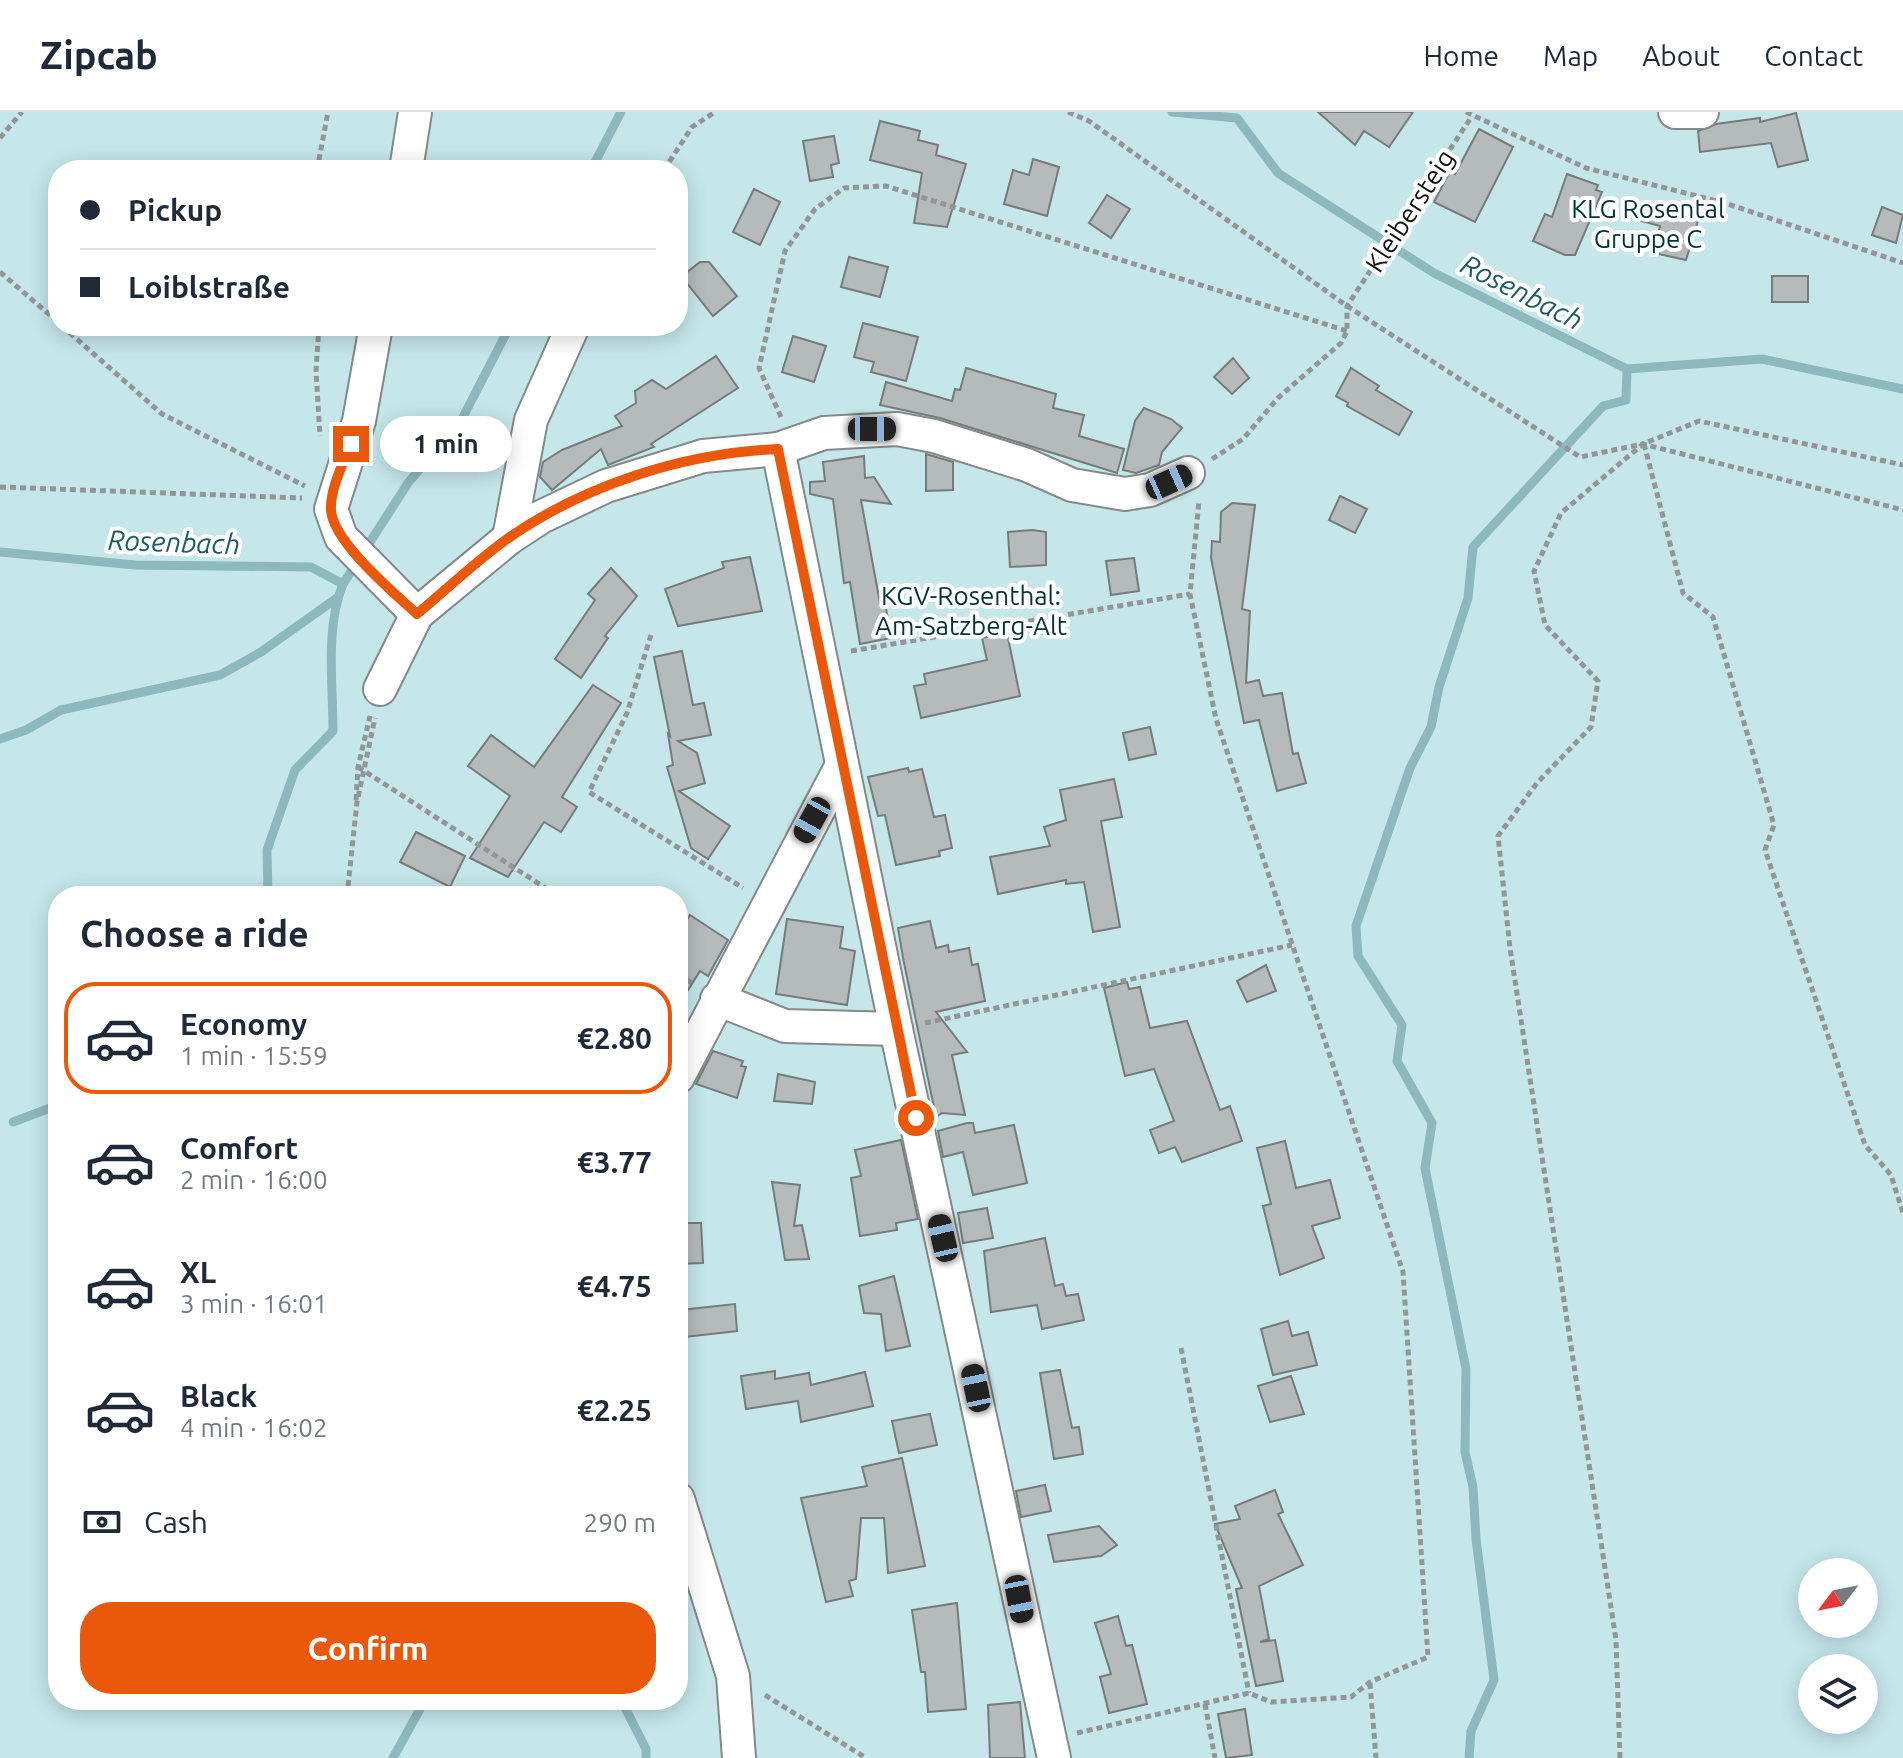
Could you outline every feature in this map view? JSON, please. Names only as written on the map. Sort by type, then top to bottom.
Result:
[{"type":"street","points":[[408,160],[415,112]]},
{"type":"street","points":[[1675,112],[1702,112]]},
{"type":"street","points":[[374,336],[359,421],[334,514],[409,607]]},
{"type":"street","points":[[509,538],[531,420],[569,336]]},
{"type":"street","points":[[375,701],[409,607],[541,517],[606,486],[703,456],[778,449],[824,433],[897,429],[934,436],[1027,465],[1072,485],[1114,492],[1150,490],[1188,473]]},
{"type":"street","points":[[778,449],[896,1029],[1052,1753]]},
{"type":"street","points":[[688,1057],[842,765]]},
{"type":"street","points":[[717,999],[785,1026],[896,1029]]},
{"type":"street","points":[[688,1531],[733,1676],[739,1758]]},
{"type":"path","points":[[0,138],[22,112]]},
{"type":"path","points":[[319,160],[328,112]]},
{"type":"path","points":[[671,160],[692,127],[715,112]]},
{"type":"path","points":[[1068,112],[1089,121],[1347,306],[1580,457],[1643,444],[1699,421],[1903,465]]},
{"type":"path","points":[[1469,114],[1586,168],[1725,203],[1903,263]]},
{"type":"path","name":"Kleibersteig","points":[[1347,306],[1378,262],[1469,114]]},
{"type":"path","points":[[778,449],[785,428],[759,368],[785,251],[815,209],[844,188],[886,186],[1347,331]]},
{"type":"path","points":[[0,272],[48,314]]},
{"type":"path","points":[[1052,1753],[1249,1693],[1271,1702],[1351,1697],[1370,1682],[1428,1657],[1403,1272],[1216,719],[1190,594],[1200,498],[1188,473],[1243,439],[1278,398],[1341,343],[1347,331],[1347,306]]},
{"type":"path","points":[[74,336],[162,414],[334,514]]},
{"type":"path","points":[[318,336],[316,371],[320,450]]},
{"type":"path","points":[[1643,444],[1903,510]]},
{"type":"path","points":[[1643,444],[1683,593],[1713,617],[1774,825],[1765,850],[1865,1145],[1891,1175],[1903,1213]]},
{"type":"path","points":[[1620,1758],[1616,1640],[1510,948],[1498,836],[1537,783],[1591,727],[1598,681],[1545,625],[1534,571],[1561,513],[1643,444]]},
{"type":"path","points":[[0,487],[334,514]]},
{"type":"path","points":[[822,655],[1190,594]]},
{"type":"path","points":[[651,635],[627,713],[589,792],[767,903]]},
{"type":"path","points":[[348,886],[361,769],[375,701]]},
{"type":"path","points":[[361,769],[375,701]]},
{"type":"path","points":[[361,769],[542,886]]},
{"type":"path","points":[[896,1029],[1292,945]]},
{"type":"path","points":[[1181,1348],[1249,1693]]},
{"type":"path","points":[[1370,1682],[1376,1758]]},
{"type":"path","points":[[751,1687],[866,1758]]},
{"type":"path","points":[[1205,1704],[1215,1758]]},
{"type":"green space","points":[[0,112],[1903,112],[1903,1758],[0,1758]]},
{"type":"building","points":[[1318,112],[1413,112],[1389,147],[1364,131],[1355,145]]},
{"type":"building","points":[[1796,113],[1808,160],[1778,167],[1771,143],[1700,152],[1698,131],[1716,124],[1760,118],[1760,122]]},
{"type":"building","points":[[880,121],[920,131],[918,140],[938,145],[936,155],[966,164],[947,227],[914,223],[922,173],[870,160]]},
{"type":"building","points":[[1479,129],[1513,147],[1475,222],[1434,202],[1450,171],[1455,174]]},
{"type":"building","points":[[834,136],[839,163],[831,165],[833,177],[810,181],[803,141]]},
{"type":"building","points":[[1033,159],[1059,167],[1047,216],[1004,204],[1013,170],[1029,175]]},
{"type":"building","points":[[1567,174],[1598,185],[1596,190],[1602,192],[1575,255],[1565,255],[1533,241],[1545,214],[1552,217]]},
{"type":"building","points":[[754,189],[780,202],[760,245],[733,232]]},
{"type":"building","points":[[1107,195],[1130,209],[1111,238],[1089,223]]},
{"type":"building","points":[[1630,204],[1701,211],[1686,260],[1654,253],[1660,226],[1627,217]]},
{"type":"building","points":[[1882,207],[1903,215],[1896,243],[1872,235]]},
{"type":"building","points":[[849,257],[888,267],[880,297],[841,287]]},
{"type":"building","points":[[700,262],[709,262],[737,296],[713,316],[688,285],[688,271]]},
{"type":"building","points":[[1772,276],[1808,276],[1808,302],[1772,302]]},
{"type":"building","points":[[863,323],[918,337],[906,381],[871,372],[874,362],[854,357]]},
{"type":"building","points":[[793,336],[826,346],[814,382],[782,372]]},
{"type":"building","points":[[716,356],[738,388],[651,444],[654,447],[608,465],[601,449],[552,490],[540,477],[543,462],[562,450],[622,426],[615,416],[636,403],[635,391],[652,380],[666,389]]},
{"type":"building","points":[[1233,358],[1249,378],[1232,394],[1214,377]]},
{"type":"building","points":[[966,368],[1056,394],[1053,408],[1084,415],[1079,436],[1124,449],[1117,473],[940,418],[880,405],[886,382],[952,401],[955,389],[960,390]]},
{"type":"building","points":[[1351,368],[1379,386],[1376,390],[1412,412],[1399,435],[1347,406],[1348,403],[1336,396]]},
{"type":"building","points":[[1144,408],[1171,419],[1182,428],[1162,452],[1159,465],[1136,473],[1123,470],[1135,421]]},
{"type":"building","points":[[926,454],[953,462],[953,490],[926,491]]},
{"type":"building","points":[[864,456],[865,478],[874,477],[891,504],[861,500],[880,603],[885,602],[891,638],[860,644],[850,582],[844,583],[833,499],[810,494],[810,482],[825,481],[823,462]]},
{"type":"building","points":[[1340,496],[1367,509],[1355,533],[1329,520]]},
{"type":"building","points":[[1232,503],[1255,505],[1242,609],[1250,611],[1246,683],[1259,680],[1263,696],[1282,693],[1293,754],[1298,753],[1306,783],[1277,791],[1259,720],[1244,723],[1211,558],[1212,541],[1220,542],[1221,512]]},
{"type":"building","points":[[1008,532],[1046,532],[1046,565],[1010,567]]},
{"type":"building","points":[[750,557],[762,611],[678,626],[665,589],[724,568],[722,562]]},
{"type":"building","points":[[1134,558],[1139,591],[1111,595],[1106,561]]},
{"type":"building","points":[[611,568],[637,596],[605,636],[608,638],[581,678],[555,659],[595,600],[588,594]]},
{"type":"building","points":[[1007,633],[1020,696],[921,718],[914,686],[926,684],[924,674],[987,660],[982,638]]},
{"type":"building","points":[[682,651],[693,705],[704,703],[711,735],[678,741],[697,753],[705,783],[679,791],[730,826],[708,859],[691,848],[667,767],[673,765],[668,734],[670,736],[654,657]]},
{"type":"building","points":[[593,685],[621,703],[562,797],[577,807],[561,832],[544,822],[508,877],[470,858],[510,796],[468,766],[491,735],[534,767]]},
{"type":"building","points":[[1150,727],[1156,754],[1129,760],[1123,733]]},
{"type":"building","points":[[908,768],[909,772],[922,769],[934,817],[945,815],[952,848],[939,851],[940,856],[896,865],[885,815],[878,816],[868,777]]},
{"type":"building","points":[[1114,779],[1122,817],[1101,821],[1120,927],[1093,932],[1084,882],[1066,884],[1066,880],[998,894],[990,857],[1050,846],[1044,827],[1066,820],[1060,790]]},
{"type":"building","points":[[416,832],[465,856],[450,886],[400,862]]},
{"type":"building","points":[[690,915],[728,940],[708,976],[700,971],[688,990]]},
{"type":"building","points":[[787,919],[843,927],[840,948],[855,951],[847,1005],[776,994]]},
{"type":"building","points":[[930,921],[936,948],[948,945],[949,952],[969,948],[972,965],[978,964],[985,1001],[936,1012],[967,1052],[952,1055],[965,1115],[942,1113],[936,1117],[903,958],[898,928]]},
{"type":"building","points":[[1266,965],[1276,991],[1247,1002],[1237,981]]},
{"type":"building","points":[[1127,982],[1129,989],[1140,987],[1150,1028],[1187,1021],[1220,1110],[1230,1106],[1242,1141],[1182,1162],[1175,1147],[1159,1153],[1150,1130],[1174,1121],[1154,1069],[1125,1076],[1104,988]]},
{"type":"building","points":[[713,1051],[743,1061],[741,1066],[746,1067],[737,1098],[696,1084]]},
{"type":"building","points":[[778,1074],[815,1082],[812,1104],[774,1101]]},
{"type":"building","points":[[973,1123],[975,1133],[1014,1125],[1027,1183],[973,1195],[963,1152],[943,1157],[938,1131]]},
{"type":"building","points":[[901,1140],[918,1219],[896,1223],[897,1230],[860,1236],[851,1178],[861,1176],[855,1150]]},
{"type":"building","points":[[1285,1141],[1296,1188],[1330,1180],[1340,1218],[1312,1226],[1324,1258],[1280,1275],[1263,1206],[1271,1204],[1257,1148]]},
{"type":"building","points":[[772,1182],[800,1185],[794,1226],[802,1225],[809,1259],[785,1260]]},
{"type":"building","points":[[987,1208],[993,1238],[963,1243],[958,1213]]},
{"type":"building","points":[[688,1223],[701,1223],[703,1263],[688,1264]]},
{"type":"building","points":[[1045,1238],[1055,1286],[1063,1284],[1066,1296],[1078,1294],[1084,1320],[1042,1329],[1037,1305],[991,1312],[984,1251]]},
{"type":"building","points":[[894,1276],[910,1346],[886,1351],[881,1314],[864,1313],[859,1286]]},
{"type":"building","points":[[735,1304],[737,1331],[688,1337],[688,1309]]},
{"type":"building","points":[[1288,1321],[1292,1336],[1308,1332],[1317,1365],[1273,1375],[1261,1329]]},
{"type":"building","points":[[1060,1370],[1072,1428],[1079,1427],[1083,1454],[1054,1459],[1040,1373]]},
{"type":"building","points":[[775,1371],[775,1379],[809,1373],[811,1385],[865,1372],[873,1406],[801,1422],[798,1401],[746,1409],[741,1376]]},
{"type":"building","points":[[1291,1376],[1304,1414],[1270,1422],[1258,1386]]},
{"type":"building","points":[[930,1414],[937,1445],[899,1453],[892,1421]]},
{"type":"building","points":[[902,1458],[925,1566],[888,1573],[884,1518],[861,1518],[856,1579],[849,1581],[853,1596],[826,1602],[801,1498],[867,1486],[862,1467]]},
{"type":"building","points":[[1045,1485],[1051,1511],[1021,1517],[1016,1491]]},
{"type":"building","points":[[1275,1490],[1283,1512],[1278,1514],[1303,1565],[1259,1586],[1269,1639],[1260,1642],[1275,1640],[1283,1681],[1256,1686],[1236,1589],[1242,1588],[1215,1524],[1240,1519],[1235,1506]]},
{"type":"building","points":[[1099,1526],[1117,1545],[1101,1556],[1054,1562],[1048,1535]]},
{"type":"building","points":[[957,1603],[966,1709],[928,1712],[925,1672],[921,1672],[912,1610]]},
{"type":"building","points":[[1118,1616],[1126,1646],[1132,1645],[1147,1704],[1109,1713],[1100,1677],[1111,1674],[1095,1623]]},
{"type":"building","points":[[1020,1702],[1025,1758],[990,1758],[988,1705]]},
{"type":"building","points":[[1245,1709],[1252,1755],[1226,1758],[1218,1714]]},
{"type":"waterway","name":"Rosenbach","points":[[596,160],[621,112]]},
{"type":"waterway","name":"Rosenbach","points":[[1172,112],[1237,118],[1278,173],[1434,273],[1627,369],[1762,359],[1903,389]]},
{"type":"waterway","name":"Rosenbach","points":[[268,886],[267,850],[295,770],[333,731],[332,637],[337,601],[343,584],[408,483],[462,419],[505,336]]},
{"type":"waterway","points":[[1469,1758],[1471,1731],[1494,1680],[1476,1539],[1473,1487],[1465,1452],[1466,1369],[1425,1168],[1432,1123],[1397,1061],[1402,1025],[1358,956],[1356,926],[1410,768],[1431,727],[1439,687],[1468,598],[1473,547],[1603,406],[1626,400],[1627,369]]},
{"type":"waterway","name":"Rosenbach","points":[[0,552],[135,565],[311,567],[343,584]]},
{"type":"waterway","points":[[0,739],[26,730],[61,710],[220,675],[261,652],[337,598]]},
{"type":"waterway","points":[[13,1122],[48,1109]]},
{"type":"waterway","points":[[393,1758],[419,1710]]},
{"type":"waterway","name":"Rosenbach","points":[[626,1710],[646,1749],[646,1758]]},
{"type":"route","points":[[351,444],[331,499],[332,519],[341,537],[417,614],[509,538],[541,517],[606,486],[703,456],[778,449],[916,1118]]},
{"type":"park label","name":"KLG Rosental Gruppe C","points":[[1648,224]]},
{"type":"park label","name":"KGV-Rosenthal: Am-Satzberg-Alt","points":[[971,611]]}]
